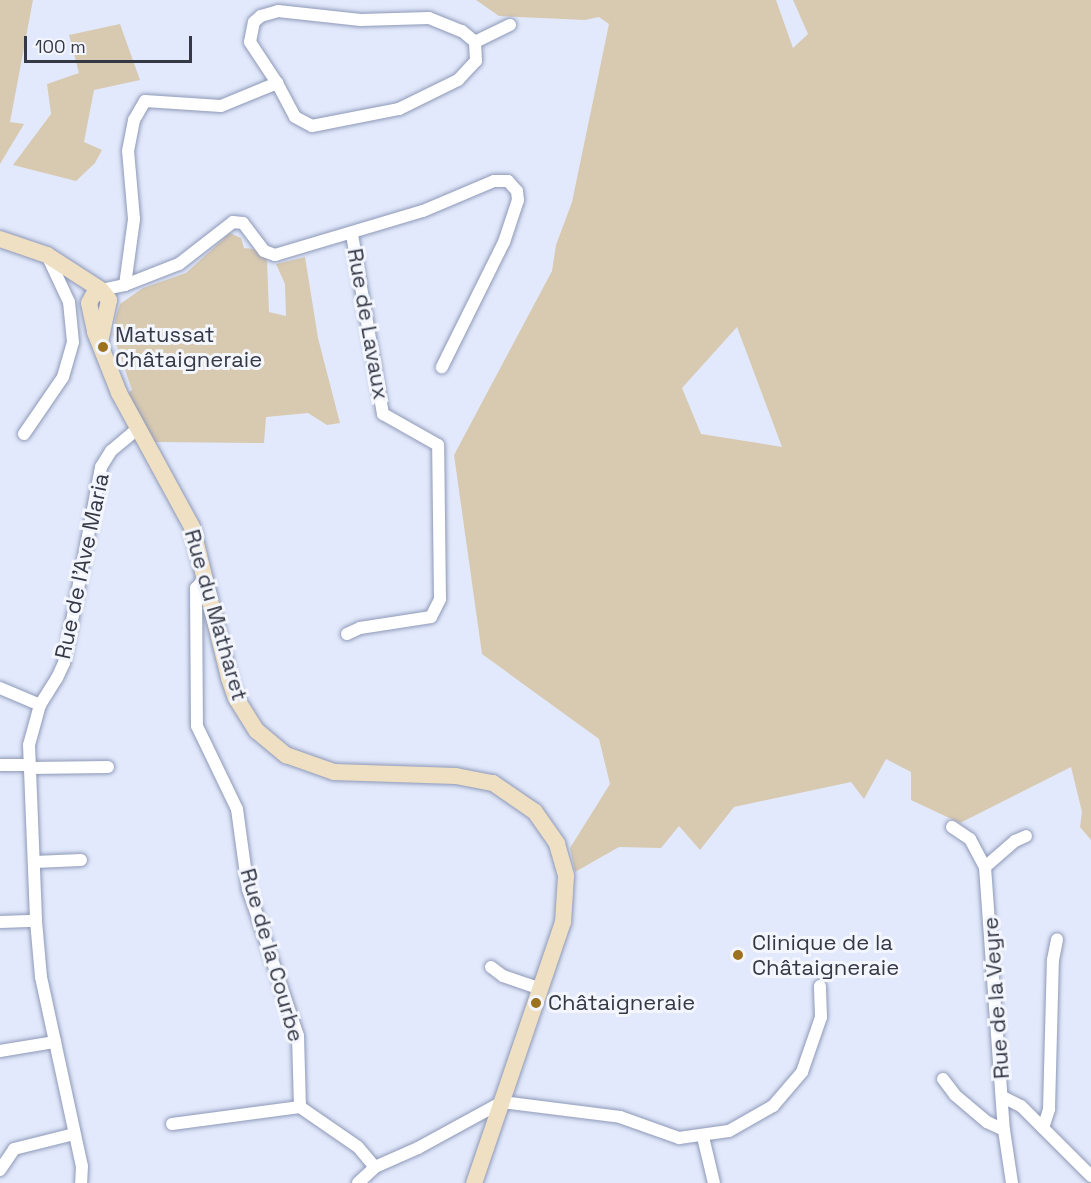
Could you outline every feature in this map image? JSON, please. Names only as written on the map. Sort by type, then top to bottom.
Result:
[{"type":"street","points":[[269,12],[362,20],[429,18],[462,31],[475,42],[478,52],[470,70],[437,93],[399,109],[339,118],[323,126],[312,126],[295,117],[277,83],[250,42],[254,22],[269,12]]},
{"type":"street","points":[[475,42],[510,25]]},
{"type":"street","points":[[125,285],[134,219],[128,151],[134,120],[145,100],[221,105],[277,83]]},
{"type":"street","points":[[0,239],[47,255],[74,274],[100,298],[125,285],[179,264],[233,222],[243,223],[264,251],[275,255],[423,212],[494,181],[503,180],[514,187],[518,200],[504,242],[442,367]]},
{"type":"street","name":"Rue de Lavaux","points":[[347,634],[360,628],[431,616],[440,599],[438,445],[383,414],[352,234]]},
{"type":"street","points":[[24,434],[63,377],[73,342],[69,302],[47,255]]},
{"type":"street","name":"Rue du Matharet","points":[[100,298],[101,340],[119,393],[188,517],[206,577],[236,698],[257,731],[272,745],[301,762],[334,772],[481,780],[516,796],[544,822],[562,856],[567,895],[563,922],[474,1183]]},
{"type":"street","name":"Rue de l'Ave Maria","points":[[81,1183],[82,1166],[41,976],[36,921],[29,745],[40,705],[64,663],[93,495],[101,467],[111,451],[137,429]]},
{"type":"street","name":"Rue de la Courbe","points":[[206,577],[195,588],[197,726],[237,809],[248,889],[298,1036],[300,1107]]},
{"type":"street","points":[[0,688],[40,705]]},
{"type":"street","points":[[0,765],[108,768]]},
{"type":"street","name":"Rue de la Veyre","points":[[952,827],[970,838],[986,867],[1004,1130],[1012,1183]]},
{"type":"street","points":[[986,867],[1015,841],[1026,836]]},
{"type":"street","points":[[34,862],[81,860]]},
{"type":"street","points":[[0,922],[36,921]]},
{"type":"street","points":[[1043,1128],[1049,1109],[1053,960],[1057,939]]},
{"type":"street","points":[[491,967],[503,976],[541,989]]},
{"type":"street","points":[[358,1183],[375,1167],[418,1148],[502,1102],[603,1113],[679,1138],[703,1137],[749,1122],[773,1106],[802,1072],[821,1017],[820,986]]},
{"type":"street","points":[[0,1051],[55,1042]]},
{"type":"street","points":[[944,1079],[955,1095],[987,1122],[1004,1130]]},
{"type":"street","points":[[1003,1097],[1021,1106],[1091,1176]]},
{"type":"street","points":[[172,1124],[300,1107],[358,1147],[375,1167]]},
{"type":"street","points":[[0,1170],[14,1149],[74,1134]]},
{"type":"street","points":[[703,1137],[714,1183]]},
{"type":"shaded area","points":[[0,0],[33,0],[10,122],[24,124],[0,164]]},
{"type":"shaded area","points":[[476,0],[776,0],[793,48],[808,34],[793,0],[1091,0],[1091,840],[1080,827],[1082,812],[1071,767],[960,823],[911,800],[911,772],[886,759],[864,799],[851,782],[734,807],[700,850],[679,826],[661,848],[619,847],[575,872],[570,848],[610,784],[599,739],[482,654],[454,455],[552,271],[556,245],[572,202],[609,24],[599,17],[585,20],[499,16]],"holes":[[[737,327],[782,447],[701,434],[682,388]]]},
{"type":"shaded area","points":[[120,24],[140,80],[94,90],[84,142],[102,150],[95,163],[76,181],[13,165],[51,114],[47,84],[79,73],[69,35]]},
{"type":"shaded area","points":[[230,233],[241,238],[244,248],[253,249],[267,260],[269,312],[286,316],[285,284],[276,264],[305,257],[318,338],[340,423],[327,425],[308,413],[266,417],[264,443],[155,442],[128,393],[132,390],[113,335],[120,304],[143,288],[186,273]]},
{"type":"place","name":"Matussat Châtaigneraie","points":[[103,347]]},
{"type":"place","name":"Clinique de la Châtaigneraie","points":[[738,955]]},
{"type":"place","name":"Châtaigneraie","points":[[536,1003]]}]
